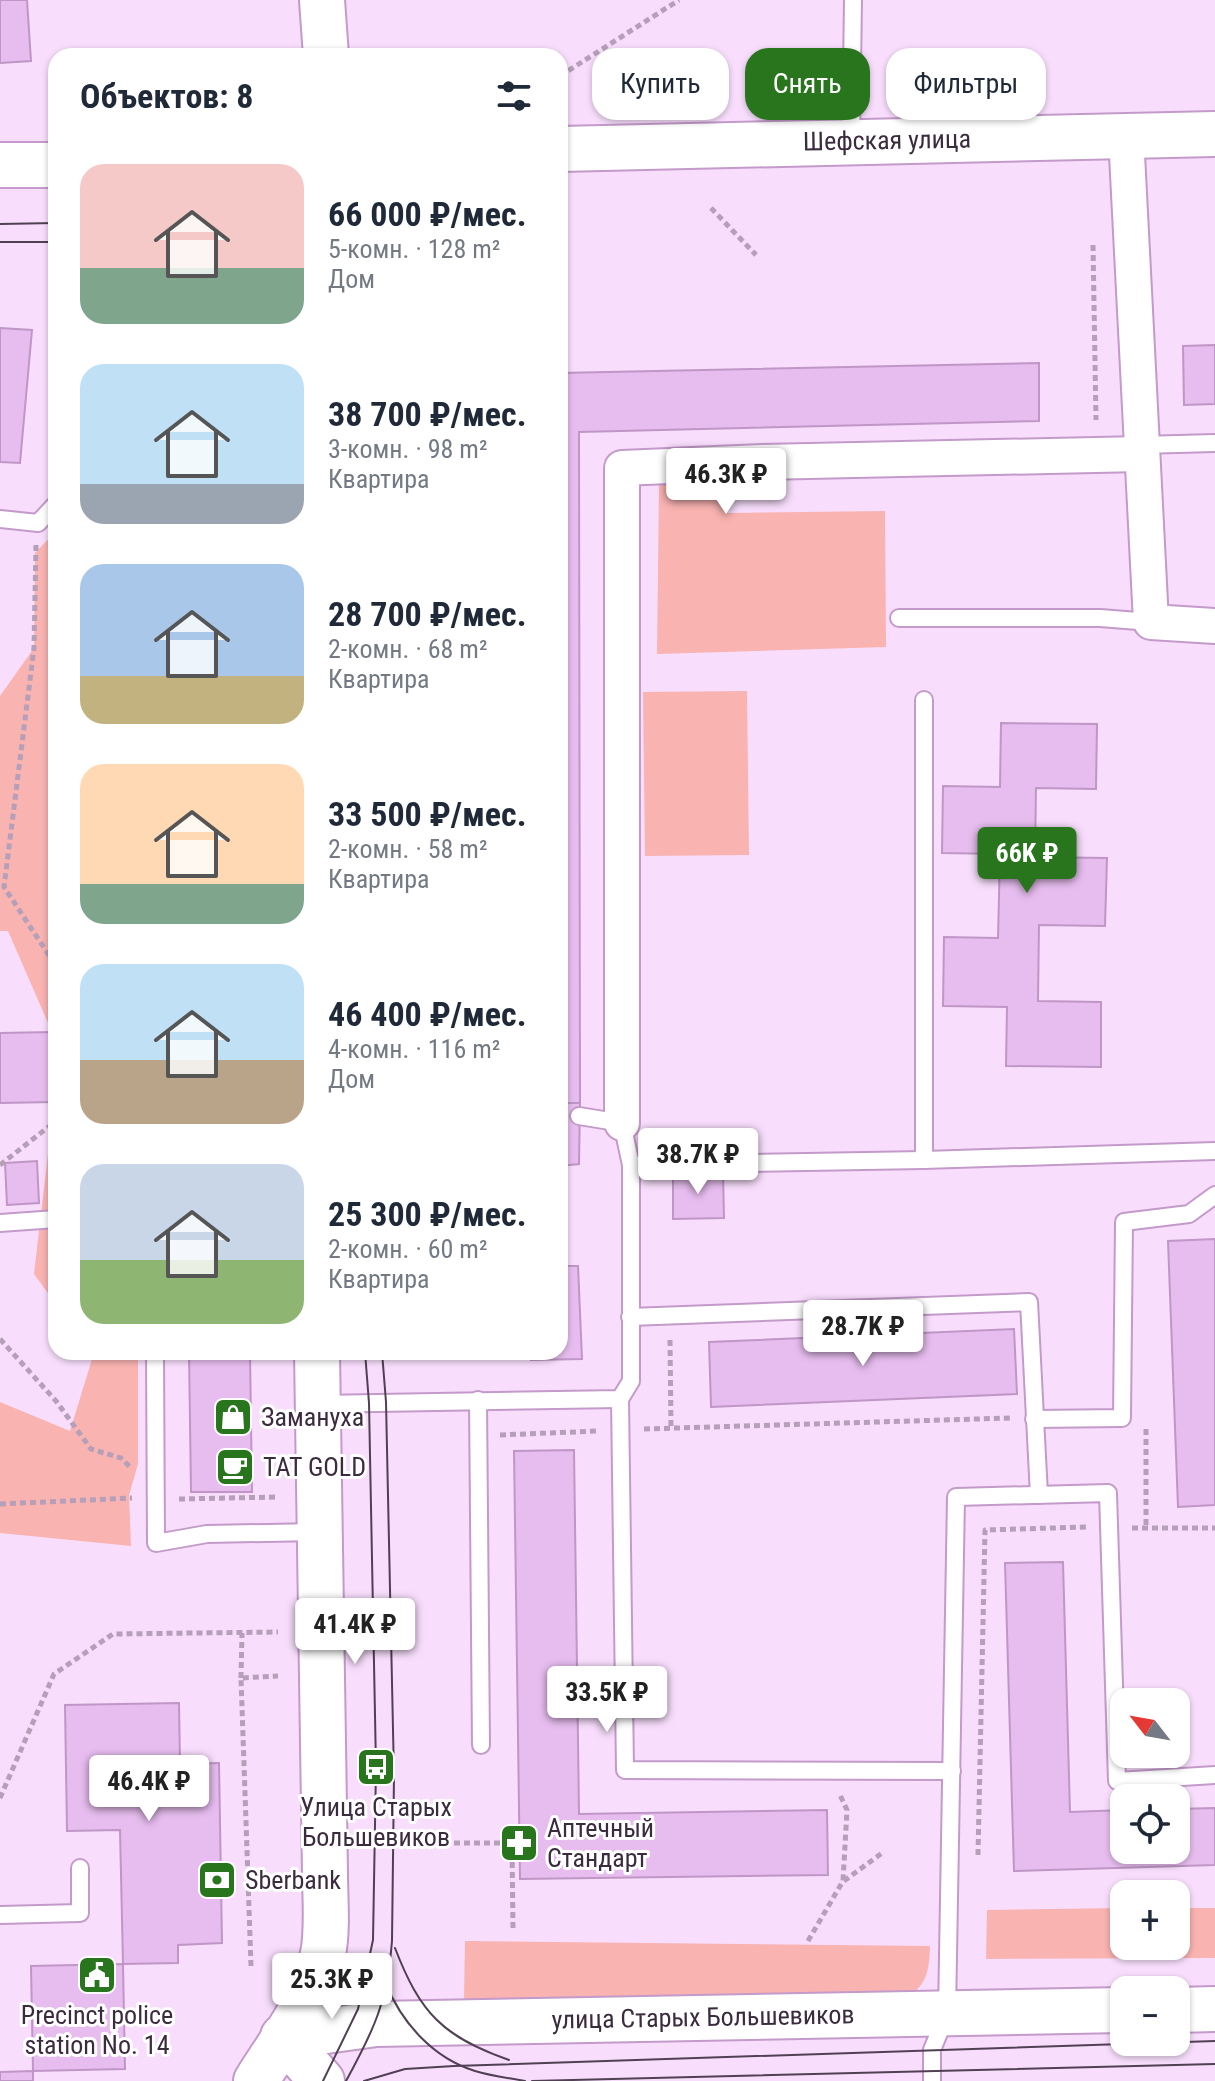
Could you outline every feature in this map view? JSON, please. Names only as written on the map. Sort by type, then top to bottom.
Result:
[{"type":"main road","points":[[322,0],[325,48]]},
{"type":"main road","name":"Шефская улица","points":[[568,149],[1215,134]]},
{"type":"main road","points":[[0,165],[48,165]]},
{"type":"main road","points":[[256,2081],[319,1970],[323,1952],[325,1873],[317,1360]]},
{"type":"main road","points":[[323,1952],[332,1983],[347,2004],[372,2015],[408,2023]]},
{"type":"main road","points":[[1190,2010],[1215,2009]]},
{"type":"main road","name":"улица Старых Большевиков","points":[[283,2037],[350,2027],[408,2023],[1110,2010]]},
{"type":"main road","points":[[283,2037],[322,2081]]},
{"type":"street","points":[[1126,135],[1151,622],[1215,626]]},
{"type":"street","points":[[622,1123],[622,468],[1141,450]]},
{"type":"lane","points":[[851,141],[853,0]]},
{"type":"lane","points":[[1141,450],[1215,443]]},
{"type":"lane","points":[[0,519],[38,523],[48,512]]},
{"type":"lane","points":[[899,618],[1100,618],[1151,622]]},
{"type":"lane","points":[[924,700],[924,1160]]},
{"type":"lane","points":[[579,1116],[622,1123],[631,1165],[631,1381],[620,1399],[625,1770],[952,1771]]},
{"type":"lane","points":[[631,1165],[1215,1151]]},
{"type":"lane","points":[[1034,1419],[1122,1418],[1124,1222],[1189,1214],[1215,1195]]},
{"type":"lane","points":[[0,1223],[48,1220]]},
{"type":"lane","points":[[630,1317],[1029,1302],[1039,1495]]},
{"type":"lane","points":[[155,1360],[156,1543],[207,1534],[319,1532]]},
{"type":"lane","points":[[317,1404],[620,1399]]},
{"type":"lane","points":[[478,1400],[481,1745]]},
{"type":"lane","points":[[932,2081],[932,2050],[947,2013],[956,1497],[1108,1493],[1117,1781],[1215,1775]]},
{"type":"lane","points":[[0,1915],[80,1913],[80,1868]]},
{"type":"path","points":[[568,71],[679,0]]},
{"type":"path","points":[[711,208],[756,255]]},
{"type":"path","points":[[1093,245],[1096,433]]},
{"type":"path","points":[[38,523],[34,648],[2,884],[48,954]]},
{"type":"path","points":[[0,1165],[48,1127]]},
{"type":"path","points":[[669,1327],[671,1428]]},
{"type":"path","points":[[0,1339],[56,1401],[91,1449],[121,1458],[157,1497]]},
{"type":"path","points":[[1145,1417],[1146,1528]]},
{"type":"path","points":[[477,1436],[1013,1418]]},
{"type":"path","points":[[600,1431],[600,1446]]},
{"type":"path","points":[[0,1504],[157,1497],[278,1497]]},
{"type":"path","points":[[978,1858],[985,1530],[1215,1528]]},
{"type":"path","points":[[0,1798],[54,1674],[113,1634],[278,1632]]},
{"type":"path","points":[[242,1633],[251,1966]]},
{"type":"path","points":[[241,1678],[278,1676]]},
{"type":"path","points":[[834,1783],[847,1810],[843,1881]]},
{"type":"path","points":[[454,1843],[516,1843],[513,1931]]},
{"type":"path","points":[[808,1941],[843,1881],[882,1853]]},
{"type":"shaded area","points":[[726,480],[727,513],[885,511],[886,647],[657,654],[659,485]]},
{"type":"shaded area","points":[[48,539],[48,1023],[8,931],[0,931],[0,696],[34,648],[35,553]]},
{"type":"shaded area","points":[[747,691],[749,855],[645,856],[643,692]]},
{"type":"shaded area","points":[[48,1154],[48,1293],[34,1274]]},
{"type":"shaded area","points":[[92,1360],[138,1360],[138,1464],[129,1495],[131,1546],[0,1533],[0,1402],[70,1431]]},
{"type":"shaded area","points":[[1110,1908],[1110,1958],[986,1959],[987,1910]]},
{"type":"shaded area","points":[[1190,1908],[1215,1908],[1215,1958],[1190,1958]]},
{"type":"shaded area","points":[[465,1941],[930,1946],[924,1980],[898,2005],[464,2000]]},
{"type":"building","points":[[0,0],[27,0],[31,61],[0,63]]},
{"type":"building","points":[[0,328],[32,330],[20,463],[0,462]]},
{"type":"building","points":[[1215,345],[1215,404],[1184,405],[1183,346]]},
{"type":"building","points":[[1039,363],[1039,421],[579,432],[580,1103],[568,1103],[568,373]]},
{"type":"building","points":[[1001,723],[1097,724],[1096,789],[1036,788],[1035,857],[1107,858],[1105,926],[1039,925],[1038,1001],[1101,1002],[1101,1067],[1006,1066],[1007,1007],[943,1006],[944,937],[998,938],[1000,854],[942,853],[943,786],[1000,787]]},
{"type":"building","points":[[48,1032],[48,1102],[0,1103],[0,1033]]},
{"type":"building","points":[[568,1103],[580,1103],[579,1164],[568,1165]]},
{"type":"building","points":[[37,1161],[39,1203],[7,1205],[5,1163]]},
{"type":"building","points":[[723,1173],[724,1218],[673,1219],[673,1175]]},
{"type":"building","points":[[1215,1239],[1215,1505],[1178,1507],[1168,1241]]},
{"type":"building","points":[[568,1266],[578,1266],[582,1359],[568,1359]]},
{"type":"building","points":[[1014,1329],[1017,1394],[711,1407],[709,1342]]},
{"type":"building","points":[[189,1360],[250,1360],[252,1492],[191,1492]]},
{"type":"building","points":[[574,1450],[579,1814],[827,1810],[828,1875],[520,1879],[514,1451]]},
{"type":"building","points":[[1063,1562],[1070,1812],[1110,1811],[1110,1864],[1190,1864],[1190,1809],[1215,1808],[1215,1865],[1014,1871],[1005,1563]]},
{"type":"building","points":[[179,1703],[180,1764],[219,1763],[222,1943],[178,1945],[178,1963],[123,1964],[120,1830],[67,1831],[65,1705]]},
{"type":"building","points":[[123,1964],[125,2069],[33,2071],[31,1966]]},
{"type":"building","points":[[33,2071],[33,2081],[0,2081],[0,2072]]},
{"type":"tram line","points":[[0,224],[48,223]]},
{"type":"tram line","points":[[0,242],[48,242]]},
{"type":"tram line","points":[[323,2081],[358,2009],[373,1940],[376,1767],[366,1360]]},
{"type":"tram line","points":[[346,2081],[378,2014],[387,1981],[392,1941],[394,1776],[383,1360]]},
{"type":"tram line","points":[[395,1948],[414,1990],[437,2020],[467,2042],[509,2060]]},
{"type":"tram line","points":[[386,1984],[410,2025],[433,2048],[475,2071],[525,2081]]},
{"type":"tram line","points":[[364,2081],[405,2069],[454,2066],[1215,2041]]},
{"type":"tram line","points":[[532,2081],[1215,2064]]},
{"type":"place","name":"Замануха","points":[[233,1417]]},
{"type":"place","name":"TAT GOLD","points":[[235,1467]]},
{"type":"place","name":"Улица Старых Большевиков","points":[[376,1767]]},
{"type":"place","name":"Аптечный Стандарт","points":[[519,1843]]},
{"type":"place","name":"Sberbank","points":[[217,1880]]},
{"type":"place","name":"Precinct police station No. 14","points":[[97,1975]]}]
